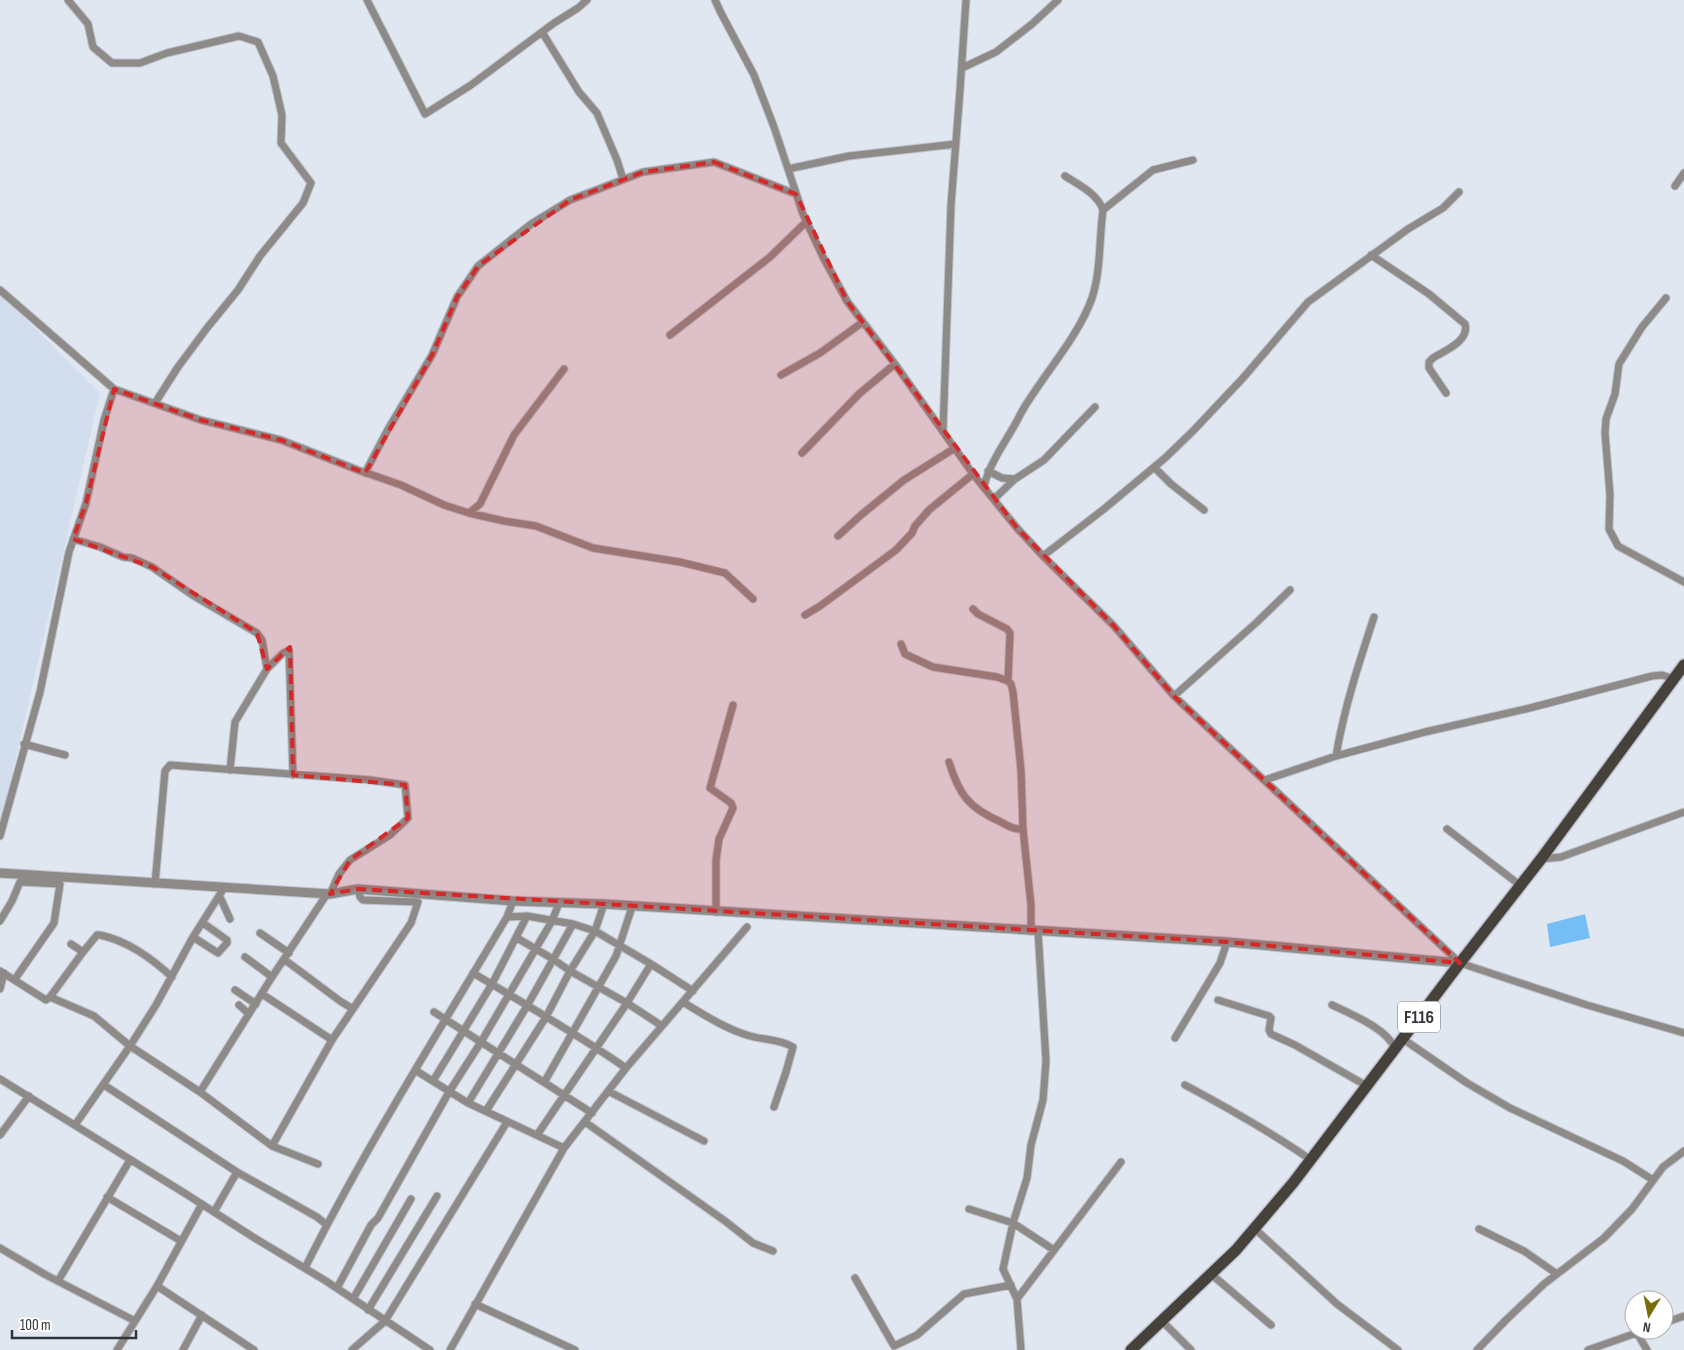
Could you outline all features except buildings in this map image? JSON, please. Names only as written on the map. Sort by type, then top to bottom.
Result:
[{"type":"main road","name":"F116","points":[[1131,1350],[1236,1250],[1311,1160],[1460,962],[1541,860],[1683,668]]},
{"type":"street","points":[[68,0],[88,24],[93,47],[112,63],[140,63],[167,53],[239,36],[258,42],[273,76],[282,115],[281,144],[310,183],[302,203],[196,343],[155,403]]},
{"type":"street","points":[[367,0],[425,114],[471,85],[587,0]]},
{"type":"street","points":[[715,0],[720,13],[754,75],[774,127],[806,222],[847,301],[974,474],[1043,556],[1114,626],[1174,696],[1460,962]]},
{"type":"street","points":[[943,431],[950,206],[966,0]]},
{"type":"street","points":[[962,68],[996,52],[1032,24],[1058,0]]},
{"type":"street","points":[[542,32],[580,92],[597,113],[623,179]]},
{"type":"street","points":[[788,169],[849,156],[956,144]]},
{"type":"street","points":[[1102,210],[1153,170],[1193,160]]},
{"type":"street","points":[[365,473],[387,431],[432,355],[457,297],[478,266],[531,224],[570,200],[643,172],[714,162],[796,194]]},
{"type":"street","points":[[1675,186],[1684,173]]},
{"type":"street","points":[[984,486],[988,471],[1024,407],[1084,318],[1092,297],[1097,276],[1102,210],[1100,203],[1092,195],[1066,176]]},
{"type":"street","points":[[1043,556],[1098,514],[1193,431],[1308,302],[1371,255],[1443,208],[1459,192]]},
{"type":"street","points":[[670,335],[770,256],[806,222]]},
{"type":"street","points":[[1371,255],[1436,299],[1465,324],[1466,332],[1461,340],[1429,362],[1429,368],[1446,393]]},
{"type":"street","points":[[0,290],[114,389],[201,420],[281,440],[401,485],[444,505],[469,513],[536,526],[593,548],[680,562],[725,574],[753,599]]},
{"type":"street","points":[[1666,298],[1642,328],[1620,364],[1615,394],[1606,419],[1605,433],[1610,495],[1609,529],[1618,546],[1684,582]]},
{"type":"street","points":[[781,374],[820,353],[863,322]]},
{"type":"street","points":[[802,453],[860,393],[895,364]]},
{"type":"street","points":[[469,513],[480,504],[514,435],[564,369]]},
{"type":"street","points":[[0,836],[40,692],[73,539],[86,503],[101,430],[114,389]]},
{"type":"street","points":[[994,499],[1016,479],[1044,460],[1095,407]]},
{"type":"street","points":[[838,536],[861,514],[904,480],[955,448]]},
{"type":"street","points":[[1154,467],[1171,484],[1204,510]]},
{"type":"street","points":[[988,471],[1002,478],[1016,479]]},
{"type":"street","points":[[805,615],[896,550],[912,533],[915,526],[929,510],[974,474]]},
{"type":"street","points":[[73,539],[100,547],[123,557],[132,558],[152,567],[194,596],[258,633],[262,640],[267,669]]},
{"type":"street","points":[[1174,696],[1290,590]]},
{"type":"street","points":[[972,609],[1007,629],[1010,633],[1008,681]]},
{"type":"street","points":[[1336,756],[1349,693],[1374,617]]},
{"type":"street","points":[[901,644],[905,654],[933,667],[996,677],[1008,681],[1013,692],[1021,770],[1023,829],[1035,931],[1046,1060],[1043,1100],[1031,1145],[1027,1178],[1013,1222],[1003,1268],[1017,1299],[1021,1350]]},
{"type":"street","points":[[230,770],[235,722],[267,669],[282,654],[290,650],[293,775]]},
{"type":"street","points":[[1265,780],[1336,756],[1425,732],[1526,709],[1652,676],[1662,675],[1675,679]]},
{"type":"street","points":[[716,912],[716,860],[720,839],[733,808],[732,803],[710,788],[733,705]]},
{"type":"street","points":[[24,744],[64,755]]},
{"type":"street","points":[[949,762],[955,783],[976,810],[1015,828],[1023,829]]},
{"type":"street","points":[[155,884],[167,767],[170,765],[370,780],[405,785],[408,818],[390,834],[350,860],[339,874],[200,1092]]},
{"type":"street","points":[[1541,860],[1561,857],[1684,812]]},
{"type":"street","points":[[1447,829],[1521,886]]},
{"type":"street","points":[[0,873],[328,894],[358,889],[513,901],[604,904],[1227,942],[1460,962],[1587,1005],[1684,1033]]},
{"type":"street","points":[[0,921],[12,901],[20,882],[60,884],[54,923],[15,979]]},
{"type":"street","points":[[74,1125],[104,1085],[156,1006],[193,937],[224,888]]},
{"type":"street","points":[[272,1146],[332,1040],[407,929],[418,902],[363,900],[358,889]]},
{"type":"street","points":[[220,897],[230,919]]},
{"type":"street","points":[[305,1268],[327,1225],[513,901]]},
{"type":"street","points":[[337,1288],[371,1224],[378,1218],[449,1092],[481,1042],[552,921],[559,903]]},
{"type":"street","points":[[486,1112],[546,1017],[570,971],[595,931],[604,904]]},
{"type":"street","points":[[544,1081],[620,946],[632,907]]},
{"type":"street","points":[[506,916],[527,916],[573,924],[595,931],[651,964],[693,992]]},
{"type":"street","points":[[433,1081],[492,984],[527,916]]},
{"type":"street","points":[[193,937],[218,953],[228,944],[227,940],[203,923]]},
{"type":"street","points":[[468,1103],[527,1006],[573,924]]},
{"type":"street","points":[[450,1350],[564,1148],[626,1068],[747,927]]},
{"type":"street","points":[[260,933],[289,953]]},
{"type":"street","points":[[0,989],[2,972],[46,1000],[97,936],[111,938],[142,952],[172,977]]},
{"type":"street","points":[[517,938],[627,1003],[662,1026]]},
{"type":"street","points":[[1175,1038],[1220,963],[1227,942]]},
{"type":"street","points":[[71,944],[83,952]]},
{"type":"street","points":[[245,957],[272,977]]},
{"type":"street","points":[[284,960],[353,1009]]},
{"type":"street","points":[[537,1135],[627,1003],[651,964]]},
{"type":"street","points":[[473,973],[509,993],[626,1068]]},
{"type":"street","points":[[234,990],[256,1004]]},
{"type":"street","points":[[262,994],[332,1040]]},
{"type":"street","points":[[50,997],[94,1016],[130,1046],[200,1092],[272,1146],[318,1164]]},
{"type":"street","points":[[1218,1000],[1269,1016],[1271,1018],[1269,1030],[1271,1034],[1295,1045],[1367,1086]]},
{"type":"street","points":[[683,1002],[702,1014],[750,1036],[786,1043],[793,1047],[774,1107]]},
{"type":"street","points":[[239,1005],[249,1014]]},
{"type":"street","points":[[1332,1005],[1389,1037],[1395,1049]]},
{"type":"street","points":[[434,1012],[592,1113]]},
{"type":"street","points":[[1402,1039],[1467,1083],[1510,1108],[1623,1161],[1653,1180]]},
{"type":"street","points":[[415,1070],[468,1103],[564,1148]]},
{"type":"street","points":[[0,1079],[337,1288],[430,1350]]},
{"type":"street","points":[[104,1085],[237,1172],[317,1217],[327,1225]]},
{"type":"street","points":[[1185,1085],[1221,1104],[1311,1160]]},
{"type":"street","points":[[608,1091],[704,1141]]},
{"type":"street","points":[[0,1135],[29,1096]]},
{"type":"street","points":[[352,1350],[385,1321],[508,1122]]},
{"type":"street","points":[[585,1122],[725,1220],[753,1243],[773,1251]]},
{"type":"street","points":[[1477,1350],[1506,1320],[1557,1274],[1604,1238],[1632,1209],[1664,1167],[1684,1151]]},
{"type":"street","points":[[58,1281],[130,1160]]},
{"type":"street","points":[[1017,1299],[1121,1162]]},
{"type":"street","points":[[214,1212],[237,1172]]},
{"type":"street","points":[[368,1310],[437,1196]]},
{"type":"street","points":[[108,1197],[181,1241]]},
{"type":"street","points":[[353,1299],[411,1199]]},
{"type":"street","points":[[117,1350],[157,1286],[202,1204]]},
{"type":"street","points":[[969,1209],[1013,1222],[1054,1250]]},
{"type":"street","points":[[1254,1228],[1338,1304],[1398,1350]]},
{"type":"street","points":[[1479,1229],[1524,1251],[1557,1274]]},
{"type":"street","points":[[0,1248],[135,1321]]},
{"type":"street","points":[[1211,1274],[1271,1325]]},
{"type":"street","points":[[855,1278],[894,1346],[917,1335],[964,1294],[1011,1285]]},
{"type":"street","points":[[157,1286],[254,1350]]},
{"type":"street","points":[[475,1304],[575,1350]]},
{"type":"street","points":[[183,1350],[202,1315]]},
{"type":"street","points":[[1162,1321],[1191,1350]]},
{"type":"street","points":[[1588,1350],[1624,1338]]},
{"type":"highlighted area","points":[[714,162],[796,194],[847,301],[1017,528],[1114,626],[1174,696],[1460,963],[1227,942],[358,889],[330,894],[350,860],[408,818],[405,785],[293,775],[290,647],[267,669],[257,633],[152,567],[73,539],[86,503],[114,389],[201,420],[281,440],[365,473],[432,355],[457,297],[478,266],[570,200],[643,172]]},
{"type":"shaded area","points":[[0,294],[100,393],[0,826]]},
{"type":"water","points":[[1585,914],[1590,938],[1550,947],[1547,924]]}]
